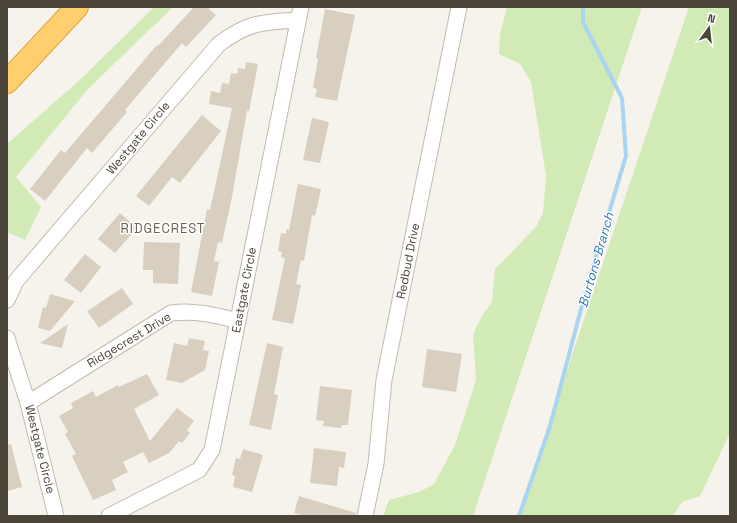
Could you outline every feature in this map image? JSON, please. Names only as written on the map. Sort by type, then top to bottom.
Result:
[{"type":"highway","points":[[7,82],[77,7]]},
{"type":"street","name":"Redbud Drive","points":[[365,516],[376,464],[384,380],[459,7]]},
{"type":"street","name":"Westgate Circle","points":[[7,300],[16,281],[219,44],[235,32],[258,23],[300,13]]},
{"type":"street","name":"Eastgate Circle","points":[[109,516],[199,470],[207,460],[212,450],[300,13]]},
{"type":"street","name":"Ridgecrest Drive","points":[[28,403],[171,313],[186,311],[206,313],[238,321]]},
{"type":"street","name":"Westgate Circle","points":[[7,338],[28,403],[56,516]]},
{"type":"green space","points":[[154,7],[173,7],[88,89],[16,177],[41,207],[25,240],[7,232],[7,144],[83,77]]},
{"type":"green space","points":[[507,7],[642,7],[473,516],[383,516],[389,500],[419,492],[434,484],[455,445],[476,380],[473,334],[482,316],[492,302],[495,269],[536,227],[543,213],[546,176],[531,82],[520,64],[499,54],[500,34]]},
{"type":"green space","points":[[689,7],[730,7],[730,433],[700,496],[682,502],[673,516],[518,516]]},
{"type":"building","points":[[194,7],[207,7],[216,15],[186,47],[182,43],[125,110],[127,112],[92,153],[87,148],[45,201],[30,189],[61,150],[65,153],[157,45],[158,46]]},
{"type":"building","points":[[325,9],[355,15],[337,101],[315,97],[317,89],[313,88],[318,59],[316,58]]},
{"type":"building","points":[[246,62],[258,64],[249,111],[247,111],[232,197],[222,243],[218,242],[214,261],[219,262],[212,296],[191,292],[207,209],[210,210],[232,108],[209,104],[211,91],[220,93],[222,83],[229,84],[231,73],[237,74],[238,68],[245,69]]},
{"type":"building","points":[[202,115],[221,131],[180,183],[172,177],[149,206],[136,196]]},
{"type":"building","points":[[312,118],[329,122],[320,163],[303,160]]},
{"type":"building","points":[[298,184],[321,189],[315,216],[312,215],[304,261],[301,260],[296,284],[301,285],[293,324],[272,320],[285,258],[281,257],[282,252],[278,251],[281,233],[286,234],[286,229],[289,230]]},
{"type":"building","points":[[120,213],[137,228],[115,253],[98,239]]},
{"type":"building","points":[[144,242],[180,243],[178,284],[153,283],[153,270],[143,270]]},
{"type":"building","points":[[85,254],[101,267],[81,293],[64,280]]},
{"type":"building","points":[[122,288],[133,304],[99,328],[87,311],[97,306],[96,305]]},
{"type":"building","points":[[50,294],[75,301],[50,331],[38,328],[43,307],[46,308]]},
{"type":"building","points":[[68,324],[62,348],[40,343]]},
{"type":"building","points":[[189,338],[205,341],[203,350],[209,351],[205,370],[182,383],[166,380],[174,343],[187,346]]},
{"type":"building","points":[[267,343],[283,347],[274,394],[278,395],[271,430],[249,425]]},
{"type":"building","points":[[427,349],[462,354],[456,392],[422,387]]},
{"type":"building","points":[[147,374],[159,395],[134,409],[150,441],[177,408],[194,421],[187,430],[190,433],[182,443],[179,441],[169,453],[149,463],[143,452],[123,462],[128,472],[112,480],[116,490],[93,500],[72,456],[76,454],[65,434],[68,432],[59,416],[73,408],[71,403],[93,391],[96,397],[118,385],[119,387]]},
{"type":"building","points":[[320,386],[352,390],[348,425],[342,425],[341,428],[323,426],[324,421],[316,420]]},
{"type":"building","points":[[11,444],[22,487],[7,491],[7,445]]},
{"type":"building","points":[[314,448],[346,452],[344,468],[339,467],[337,486],[310,483]]},
{"type":"building","points":[[243,449],[263,455],[252,492],[233,487],[235,476],[232,475],[236,458],[240,459]]},
{"type":"building","points":[[299,496],[356,513],[355,516],[305,516],[294,513]]},
{"type":"waterway","name":"Burtons Branch","points":[[519,516],[550,426],[589,279],[626,156],[622,98],[583,22],[583,7]]},
{"type":"district","name":"RIDGECREST","points":[[163,228]]}]
